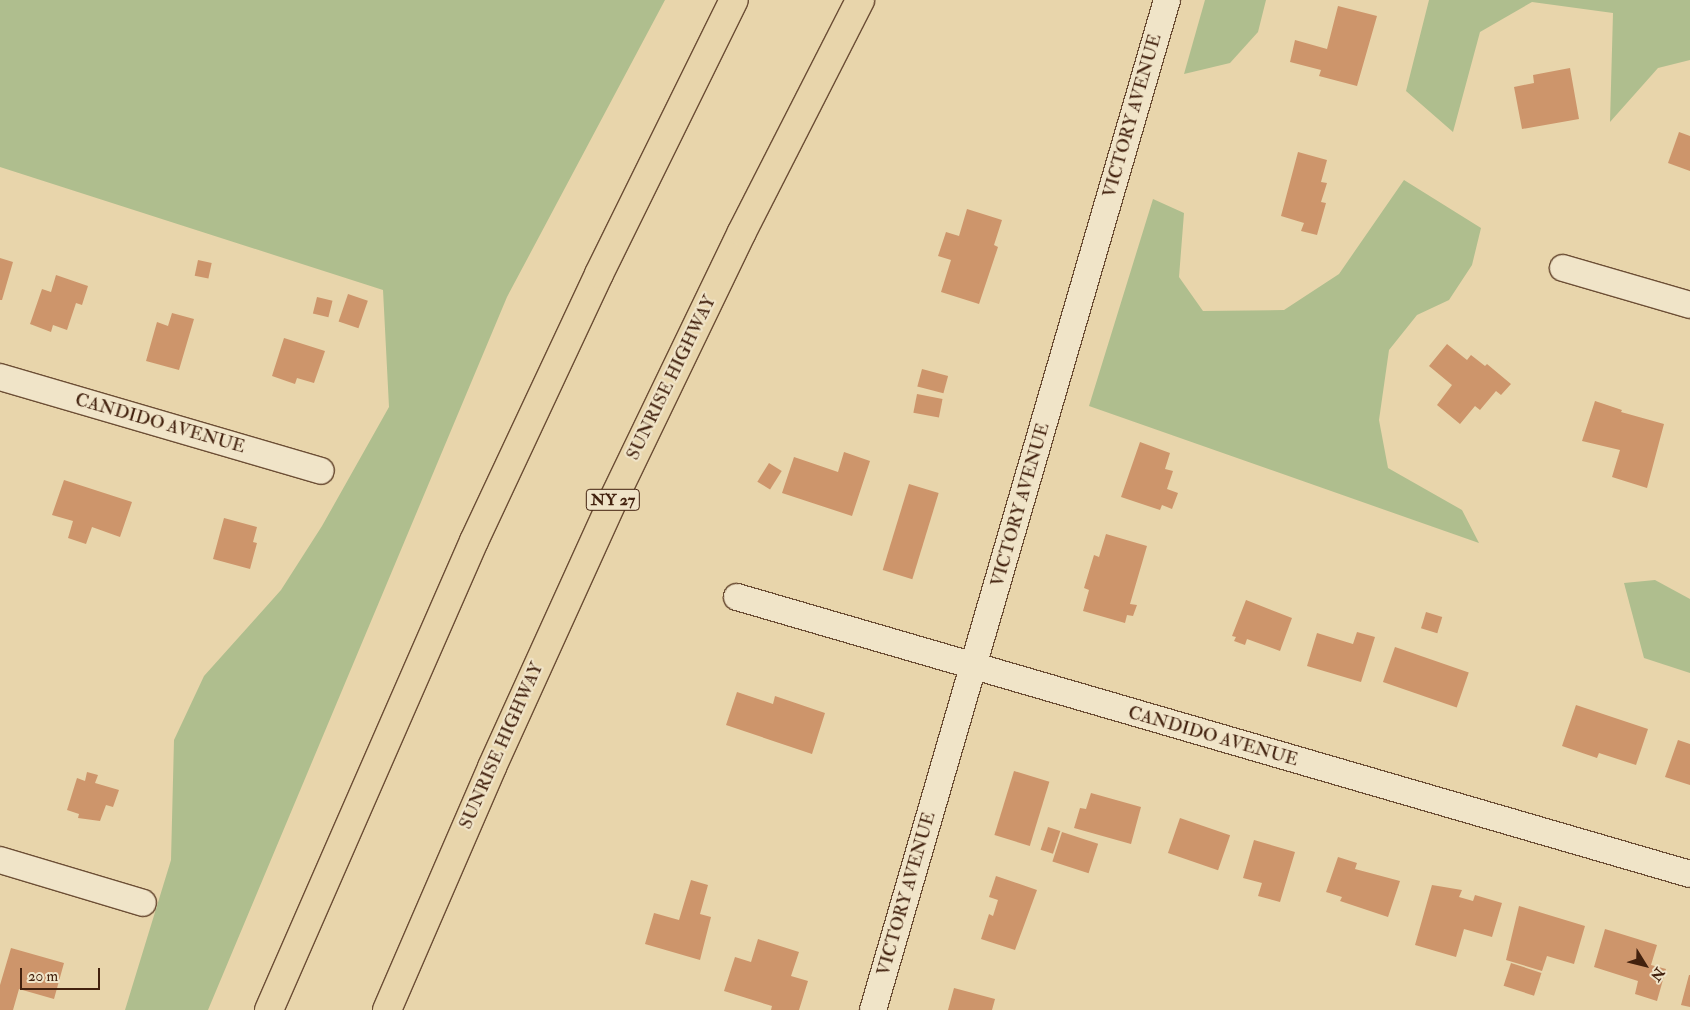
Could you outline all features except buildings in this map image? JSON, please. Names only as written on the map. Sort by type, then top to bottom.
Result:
[{"type":"highway","points":[[269,1010],[474,541],[599,274],[734,0]]},
{"type":"highway","name":"SUNRISE HIGHWAY","points":[[387,1010],[492,767],[613,500],[742,232],[860,0]]},
{"type":"street","name":"VICTORY AVENUE","points":[[873,1010],[1167,0]]},
{"type":"street","points":[[1563,268],[1690,305]]},
{"type":"street","name":"CANDIDO AVENUE","points":[[0,376],[321,471]]},
{"type":"street","name":"CANDIDO AVENUE","points":[[737,597],[974,668],[1690,874]]},
{"type":"street","points":[[0,860],[143,903]]},
{"type":"green space","points":[[0,0],[665,0],[507,297],[208,1010],[125,1010],[171,860],[174,740],[204,676],[281,590],[322,526],[389,407],[383,290],[0,167]]},
{"type":"green space","points":[[1205,0],[1266,0],[1258,32],[1230,63],[1184,74]]},
{"type":"green space","points":[[1429,0],[1690,0],[1690,60],[1658,68],[1610,122],[1613,13],[1532,2],[1480,32],[1453,132],[1406,91]]},
{"type":"green space","points":[[1404,180],[1481,228],[1472,265],[1449,300],[1417,315],[1389,350],[1379,420],[1388,468],[1462,510],[1479,543],[1089,406],[1153,199],[1184,213],[1179,277],[1203,311],[1284,310],[1339,274]]},
{"type":"green space","points":[[1655,580],[1690,599],[1690,673],[1644,658],[1624,583]]}]
